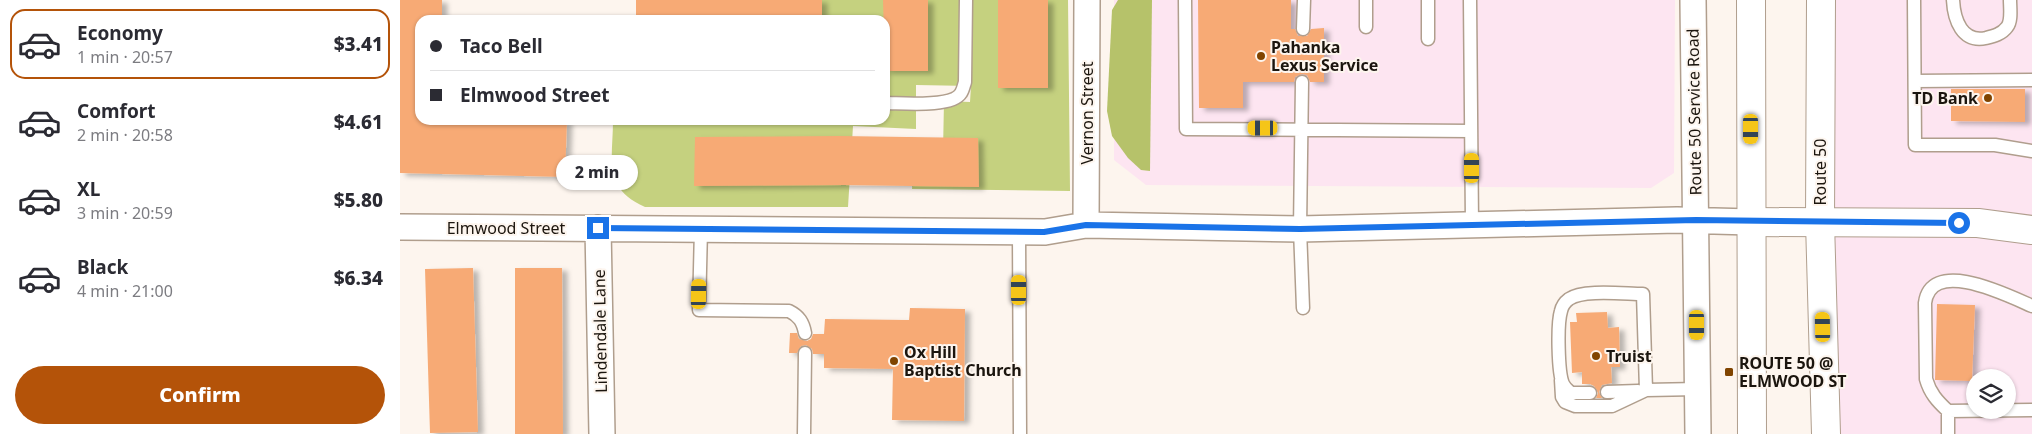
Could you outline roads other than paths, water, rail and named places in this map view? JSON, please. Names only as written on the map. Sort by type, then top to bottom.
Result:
[{"type":"main road","points":[[1751,0],[1752,434]]},
{"type":"main road","name":"Route 50","points":[[1821,0],[1820,222],[1826,434]]},
{"type":"main road","points":[[1751,222],[1978,223],[2032,230]]},
{"type":"street","name":"Vernon Street","points":[[1086,225],[1087,0]]},
{"type":"street","name":"Route 50 Service Road","points":[[1692,0],[1698,434]]},
{"type":"street","name":"Elmwood Street","points":[[400,227],[1044,232],[1086,225],[1300,229],[1696,220],[1751,222]]},
{"type":"street","name":"Lindendale Lane","points":[[598,228],[602,434]]},
{"type":"lane","points":[[890,103],[951,101],[961,94],[965,82],[966,0]]},
{"type":"lane","points":[[1185,0],[1186,129],[1302,128],[1471,131]]},
{"type":"lane","points":[[1303,29],[1304,0]]},
{"type":"lane","points":[[1366,0],[1366,27]]},
{"type":"lane","points":[[1428,0],[1428,39]]},
{"type":"lane","points":[[1470,0],[1472,224]]},
{"type":"lane","points":[[1914,0],[1916,144],[1995,146],[2032,151]]},
{"type":"lane","points":[[1953,0],[1954,17],[1960,28],[1969,37],[1981,39],[1996,36],[2008,26],[2011,15],[2010,0]]},
{"type":"lane","points":[[1915,81],[2032,80]]},
{"type":"lane","points":[[1302,82],[1300,229],[1303,308]]},
{"type":"lane","points":[[701,230],[698,310],[789,311],[802,321],[805,334]]},
{"type":"lane","points":[[1019,232],[1020,434]]},
{"type":"lane","points":[[2032,306],[1972,283],[1944,281],[1937,282],[1932,286],[1924,303],[1926,379],[1934,398],[1948,411],[2032,410]]},
{"type":"lane","points":[[1585,294],[1642,294],[1646,390],[1612,406],[1575,406],[1565,402],[1562,397],[1558,332],[1560,312],[1564,304],[1575,296],[1585,294]]},
{"type":"lane","points":[[804,353],[804,434]]},
{"type":"lane","points":[[1561,378],[1564,386],[1571,393],[1590,393]]},
{"type":"lane","points":[[1607,392],[1698,389]]},
{"type":"lane","points":[[1948,411],[1948,434]]},
{"type":"place","name":"Pahanka Lexus Service","points":[[1261,56]]},
{"type":"place","name":"TD Bank","points":[[1988,98]]},
{"type":"place","name":"Truist","points":[[1596,356]]},
{"type":"place","name":"Ox Hill Baptist Church","points":[[894,361]]},
{"type":"place","name":"ROUTE 50 @ ELMWOOD ST","points":[[1729,372]]}]
